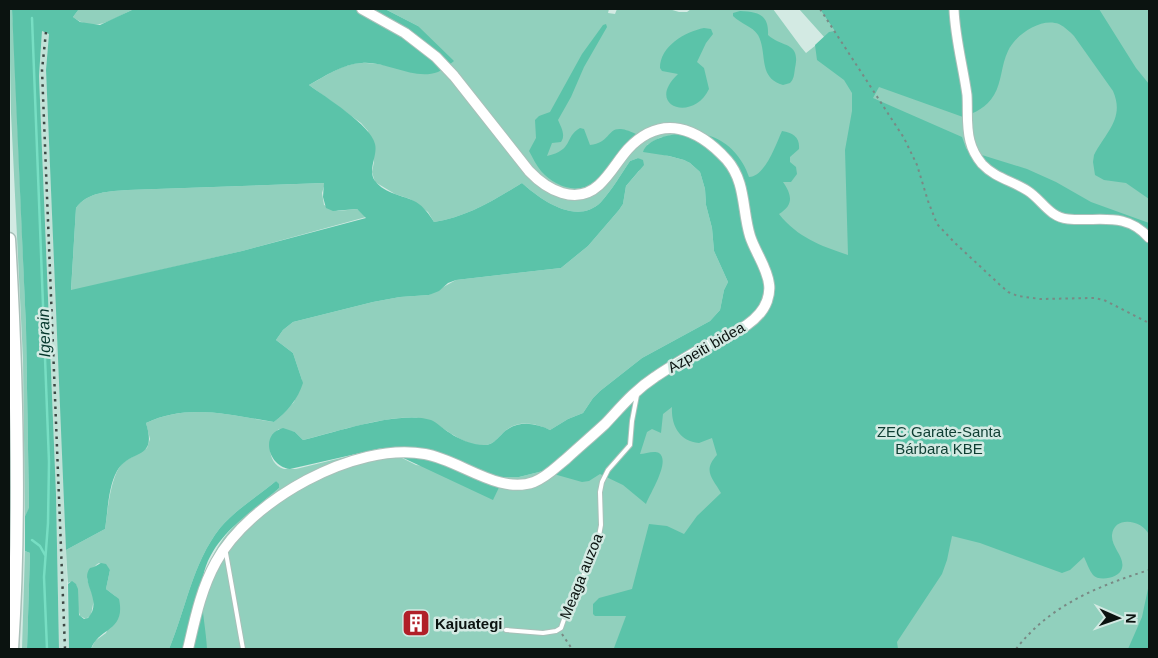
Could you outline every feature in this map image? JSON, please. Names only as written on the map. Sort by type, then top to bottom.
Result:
[{"type":"highway","points":[[9,239],[16,471],[16,555],[12,649]]},
{"type":"main road","name":"Azpeiti bidea","points":[[188,649],[204,589],[215,562],[224,548],[253,518],[300,484],[329,469],[372,456],[396,452],[422,454],[446,460],[504,484],[521,485],[534,482],[549,474],[597,431],[639,388],[683,359],[744,326],[759,314],[766,303],[770,289],[768,278],[750,236],[741,187],[732,167],[720,153],[697,136],[682,129],[668,128],[652,133],[634,144],[592,190],[583,194],[571,195],[554,191],[542,184],[529,171],[454,76],[436,57],[402,31],[362,9]]},
{"type":"street","points":[[954,9],[957,45],[966,94],[969,136],[971,146],[981,163],[992,173],[1030,192],[1049,211],[1059,217],[1066,219],[1126,221],[1139,227],[1149,238]]},
{"type":"lane","name":"Meaga auzoa","points":[[506,630],[540,634],[559,630],[590,562],[599,536],[602,482],[608,470],[630,445],[632,421],[639,388]]},
{"type":"lane","points":[[224,548],[243,649]]},
{"type":"path","points":[[820,9],[904,138],[916,165],[935,219],[945,234],[1008,292],[1018,296],[1040,299],[1094,298],[1104,300],[1149,323]]},
{"type":"path","points":[[1016,649],[1035,627],[1056,610],[1099,587],[1149,570]]},
{"type":"path","points":[[559,630],[572,649]]},
{"type":"shaded area","points":[[42,31],[49,34],[46,70],[64,482],[69,649],[59,649],[56,494],[39,76]]},
{"type":"green space","points":[[9,9],[12,9],[14,40],[26,328],[29,509],[25,516],[23,359],[11,113]]},
{"type":"green space","points":[[12,9],[79,9],[73,17],[80,22],[100,25],[134,9],[385,9],[418,26],[454,61],[438,72],[429,74],[410,73],[371,63],[355,64],[334,71],[309,85],[357,120],[372,137],[376,149],[372,168],[375,181],[389,192],[419,204],[434,222],[469,212],[522,183],[549,203],[570,211],[581,212],[591,209],[601,202],[630,161],[638,158],[643,160],[644,165],[626,186],[623,204],[619,210],[588,246],[561,268],[456,280],[429,295],[400,297],[373,302],[293,322],[283,330],[276,340],[293,353],[303,383],[292,405],[274,422],[209,412],[193,412],[178,413],[146,423],[149,435],[146,449],[122,464],[114,477],[105,529],[66,550],[46,70],[49,34],[42,31],[39,76],[56,494],[59,649],[27,649],[30,553],[25,551],[25,516],[29,508],[26,328]],"holes":[[[324,183],[323,197],[326,208],[333,211],[357,209],[366,218],[242,251],[71,290],[76,208],[86,199],[99,193],[128,190]]]},
{"type":"green space","points":[[79,9],[134,9],[96,25],[81,22],[73,17]]},
{"type":"green space","name":"ZEC Garate-Santa Bárbara KBE","points":[[385,9],[609,9],[608,13],[615,14],[617,9],[669,9],[687,12],[691,9],[773,9],[806,53],[825,38],[799,9],[1149,9],[1149,649],[191,649],[199,599],[214,553],[223,538],[240,520],[279,488],[276,481],[233,515],[210,542],[190,587],[169,649],[91,649],[95,641],[106,633],[119,603],[115,596],[106,589],[110,570],[99,563],[87,579],[94,599],[91,615],[86,619],[80,616],[77,586],[69,582],[68,584],[66,550],[105,529],[110,493],[119,468],[124,462],[147,448],[150,439],[146,423],[178,413],[194,412],[225,414],[274,422],[294,402],[302,380],[293,353],[276,340],[283,330],[293,322],[373,302],[400,297],[429,295],[456,280],[561,268],[588,246],[623,204],[626,186],[639,171],[643,161],[638,158],[630,161],[601,202],[591,209],[581,212],[570,211],[549,203],[522,183],[469,212],[434,222],[428,212],[410,199],[395,194],[375,182],[372,172],[374,162],[368,131],[361,123],[309,85],[349,65],[363,63],[380,64],[415,72],[433,73],[418,26]],"holes":[[[673,135],[758,250],[712,351],[543,471],[519,477],[504,477],[416,465],[382,448],[296,469],[284,469],[274,462],[270,445],[275,433],[279,429],[295,432],[303,440],[381,421],[411,418],[431,422],[461,439],[477,445],[486,445],[494,442],[515,425],[527,423],[550,430],[568,419],[583,413],[600,391],[642,358],[710,321],[720,310],[724,290],[728,282],[714,251],[705,189],[700,172],[690,163],[661,154],[647,145],[659,138]]]},
{"type":"green space","points":[[820,9],[1099,9],[1136,68],[1149,84],[1149,199],[1126,183],[1104,180],[1095,175],[1094,155],[1115,117],[1116,101],[1113,91],[1074,36],[1059,24],[1052,22],[1037,25],[1016,39],[1006,56],[999,85],[994,95],[984,106],[963,117],[879,87],[873,98],[962,137],[969,151],[1027,169],[1056,182],[1091,202],[1149,223],[1149,535],[1146,530],[1135,523],[1123,522],[1118,524],[1112,535],[1122,560],[1122,568],[1117,574],[1109,578],[1096,577],[1090,571],[1084,557],[1070,570],[1062,573],[980,543],[952,536],[942,574],[897,642],[898,649],[609,649],[614,648],[626,616],[595,616],[593,614],[593,604],[599,598],[632,589],[649,524],[667,526],[684,534],[697,516],[721,493],[710,475],[710,466],[717,455],[712,438],[699,443],[686,439],[675,426],[672,407],[663,414],[661,433],[652,429],[647,432],[640,454],[657,452],[662,457],[663,463],[646,504],[623,485],[600,474],[589,481],[582,482],[543,471],[519,477],[504,477],[493,500],[382,448],[290,469],[277,463],[272,457],[269,443],[271,437],[276,431],[283,428],[295,432],[303,440],[368,423],[418,418],[431,420],[457,438],[482,445],[493,443],[506,430],[518,425],[531,424],[550,430],[568,419],[583,413],[600,391],[642,358],[710,321],[720,310],[724,290],[728,282],[714,251],[705,189],[700,172],[690,163],[669,156],[643,152],[647,146],[663,137],[694,133],[717,139],[734,152],[743,164],[749,177],[755,176],[765,166],[782,131],[792,134],[797,139],[799,145],[799,149],[790,157],[790,162],[796,167],[797,174],[791,182],[783,182],[790,195],[790,200],[784,211],[779,214],[794,229],[810,240],[848,255],[845,150],[852,111],[852,93],[844,80],[817,60],[815,45],[829,32],[835,31]]},
{"type":"green space","points":[[740,11],[761,15],[767,23],[768,35],[793,49],[796,59],[794,77],[790,83],[783,85],[770,76],[764,64],[761,42],[758,35],[753,29],[733,16],[733,13]]},
{"type":"green space","points":[[606,24],[607,27],[584,67],[571,97],[558,120],[563,131],[561,142],[552,143],[547,156],[565,147],[572,135],[580,128],[584,129],[590,145],[603,140],[614,130],[626,130],[636,134],[595,181],[581,188],[566,187],[559,185],[546,176],[529,151],[536,138],[535,120],[539,116],[550,112],[582,54],[603,25]]},
{"type":"green space","points":[[704,28],[711,29],[713,34],[706,43],[697,62],[704,68],[709,89],[702,99],[693,106],[683,108],[675,106],[669,102],[666,95],[669,85],[678,74],[662,71],[660,68],[661,60],[664,53],[675,41],[689,33]]},
{"type":"green space","points":[[325,183],[322,193],[324,205],[338,211],[357,209],[366,217],[242,251],[71,291],[76,208],[86,199],[99,193],[128,190]]},
{"type":"green space","points":[[276,481],[279,484],[279,488],[223,537],[207,562],[203,577],[202,604],[207,649],[169,649],[190,587],[210,542],[233,515]]},
{"type":"green space","points":[[25,551],[30,553],[27,649],[22,649]]},
{"type":"green space","points":[[101,563],[106,564],[110,570],[106,589],[119,599],[119,618],[95,642],[91,649],[69,649],[68,584],[72,581],[76,584],[78,589],[79,615],[84,619],[88,618],[94,605],[87,573],[90,568]]},
{"type":"green space","points":[[1149,584],[1149,649],[1128,649],[1142,617]]},
{"type":"waterway","name":"Igerain","points":[[32,18],[49,462],[48,523],[44,577],[47,649]]},
{"type":"waterway","points":[[32,540],[40,546],[45,555]]},
{"type":"railway","points":[[46,32],[42,70],[65,649]]},
{"type":"place","name":"Kajuategi","points":[[416,623]]}]
